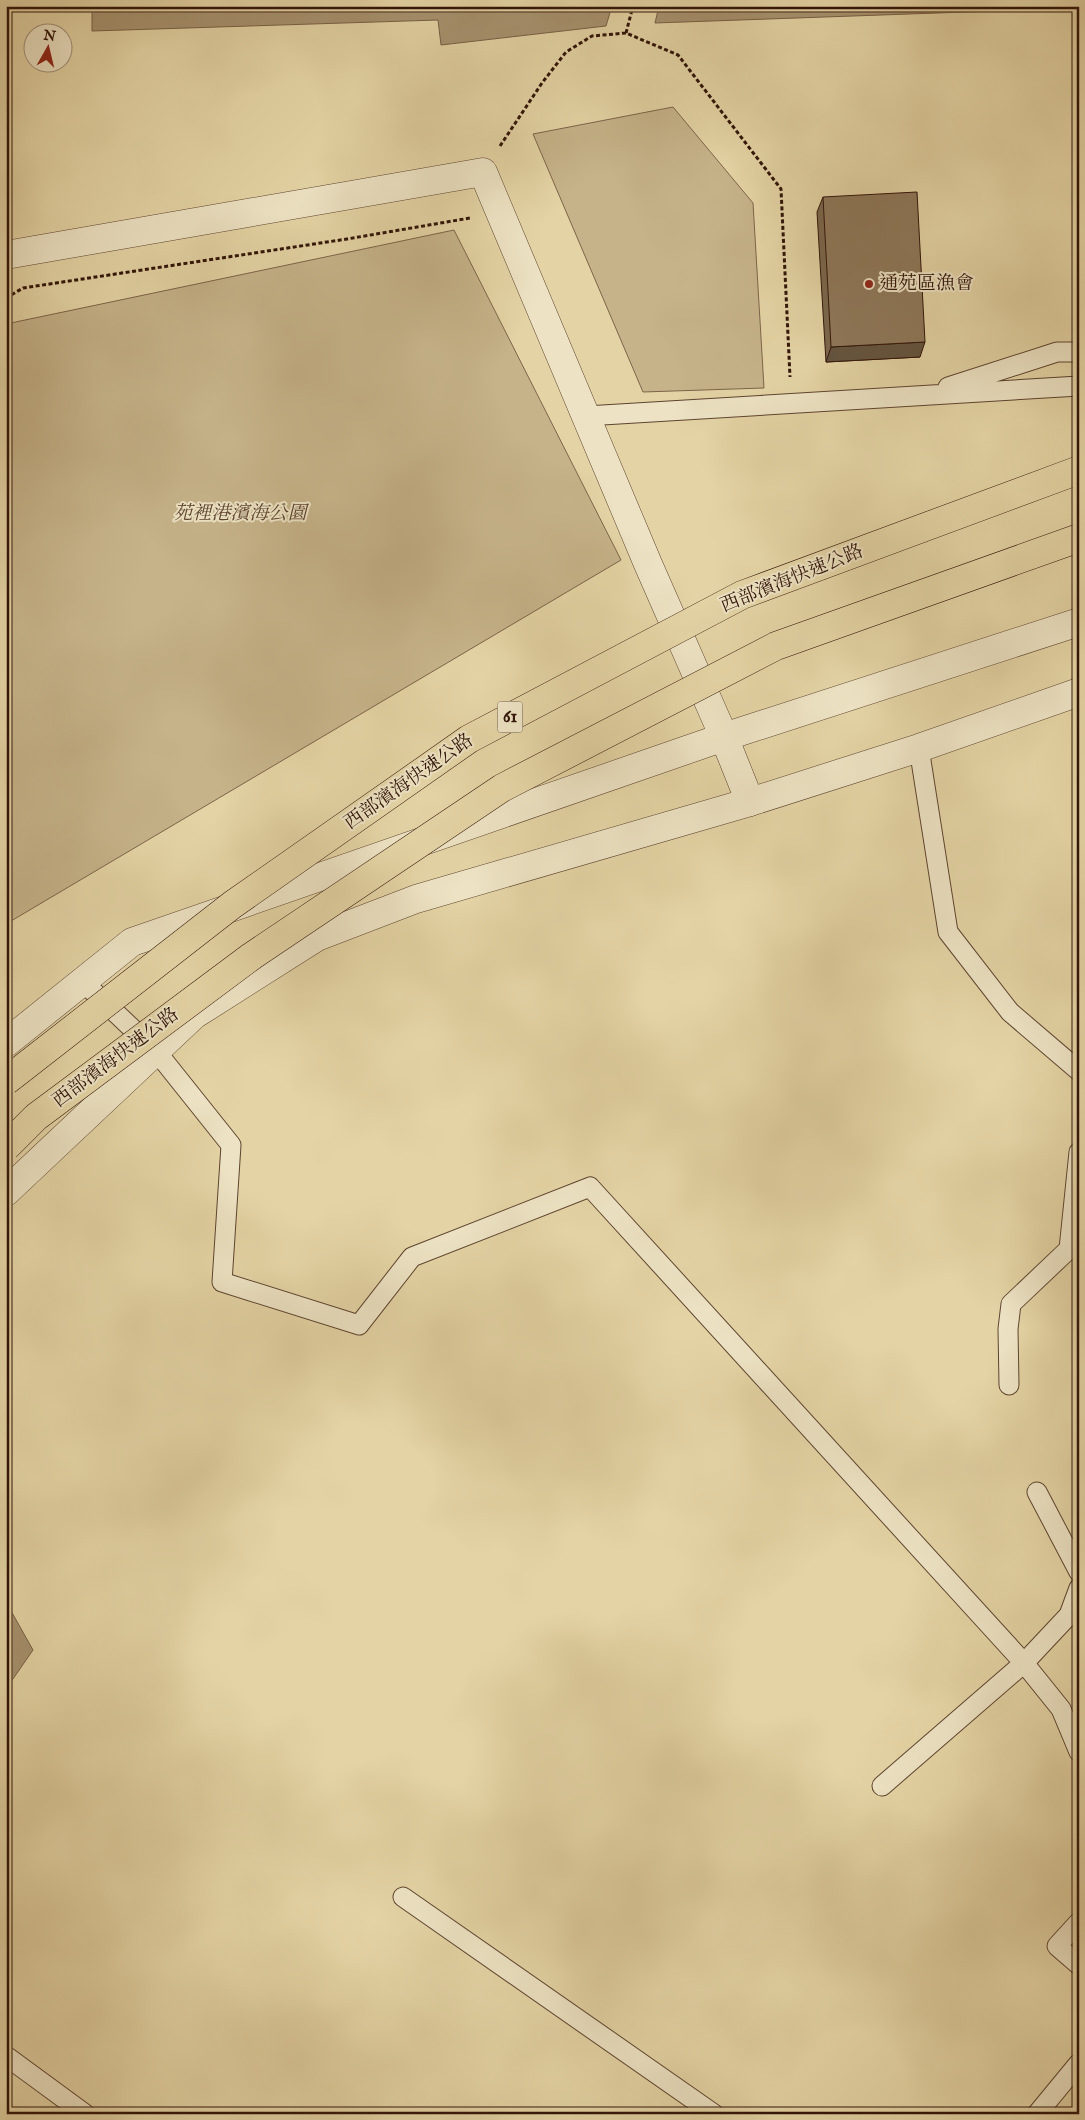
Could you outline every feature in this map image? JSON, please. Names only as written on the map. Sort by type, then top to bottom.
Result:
[{"type":"highway","name":"西部濱海快速公路","points":[[6,1080],[232,905],[469,739],[742,595],[1079,470]]},
{"type":"highway","name":"西部濱海快速公路","points":[[6,1147],[36,1117],[252,956],[502,788],[776,646],[1079,538]]},
{"type":"street","points":[[6,255],[483,172],[750,802]]},
{"type":"street","points":[[6,1043],[132,942],[724,737],[1079,622]]},
{"type":"street","points":[[6,1192],[194,1015],[317,937],[416,900],[750,802],[919,748],[1079,692]]},
{"type":"lane","points":[[922,396],[1057,352],[1079,352]]},
{"type":"lane","points":[[586,416],[1079,386]]},
{"type":"lane","points":[[919,748],[948,932],[1010,1012],[1079,1072]]},
{"type":"lane","points":[[82,982],[156,1051],[231,1145],[222,1282],[359,1325],[412,1257],[590,1186],[1024,1663],[1061,1710],[1079,1752]]},
{"type":"lane","points":[[1009,1385],[1008,1329],[1011,1304],[1074,1248],[1079,1152]]},
{"type":"lane","points":[[1037,1492],[1079,1572]]},
{"type":"lane","points":[[882,1786],[1024,1663],[1069,1615],[1079,1588]]},
{"type":"lane","points":[[404,1897],[714,2114]]},
{"type":"lane","points":[[1079,1922],[1057,1946],[1079,1965]]},
{"type":"lane","points":[[6,2056],[85,2114]]},
{"type":"lane","points":[[1037,2114],[1079,2063]]},
{"type":"path","points":[[626,32],[633,6]]},
{"type":"path","points":[[483,172],[542,83],[566,52],[592,36],[626,32],[678,54],[781,189],[792,404]]},
{"type":"path","points":[[6,298],[23,288],[347,239],[500,213]]},
{"type":"green space","points":[[673,107],[753,203],[764,388],[643,392],[533,134]]},
{"type":"green space","name":"苑裡港濱海公園","points":[[454,230],[621,560],[6,924],[6,324]]},
{"type":"shaded area","points":[[92,6],[612,6],[606,26],[441,45],[438,20],[92,31]]},
{"type":"shaded area","points":[[659,6],[1079,6],[1079,8],[655,23]]},
{"type":"shaded area","points":[[6,1602],[33,1650],[6,1689]]},
{"type":"building","name":"通苑區漁會","points":[[917,192],[925,342],[831,347],[823,197]]},
{"type":"place","name":"通苑區漁會","points":[[869,284]]}]
